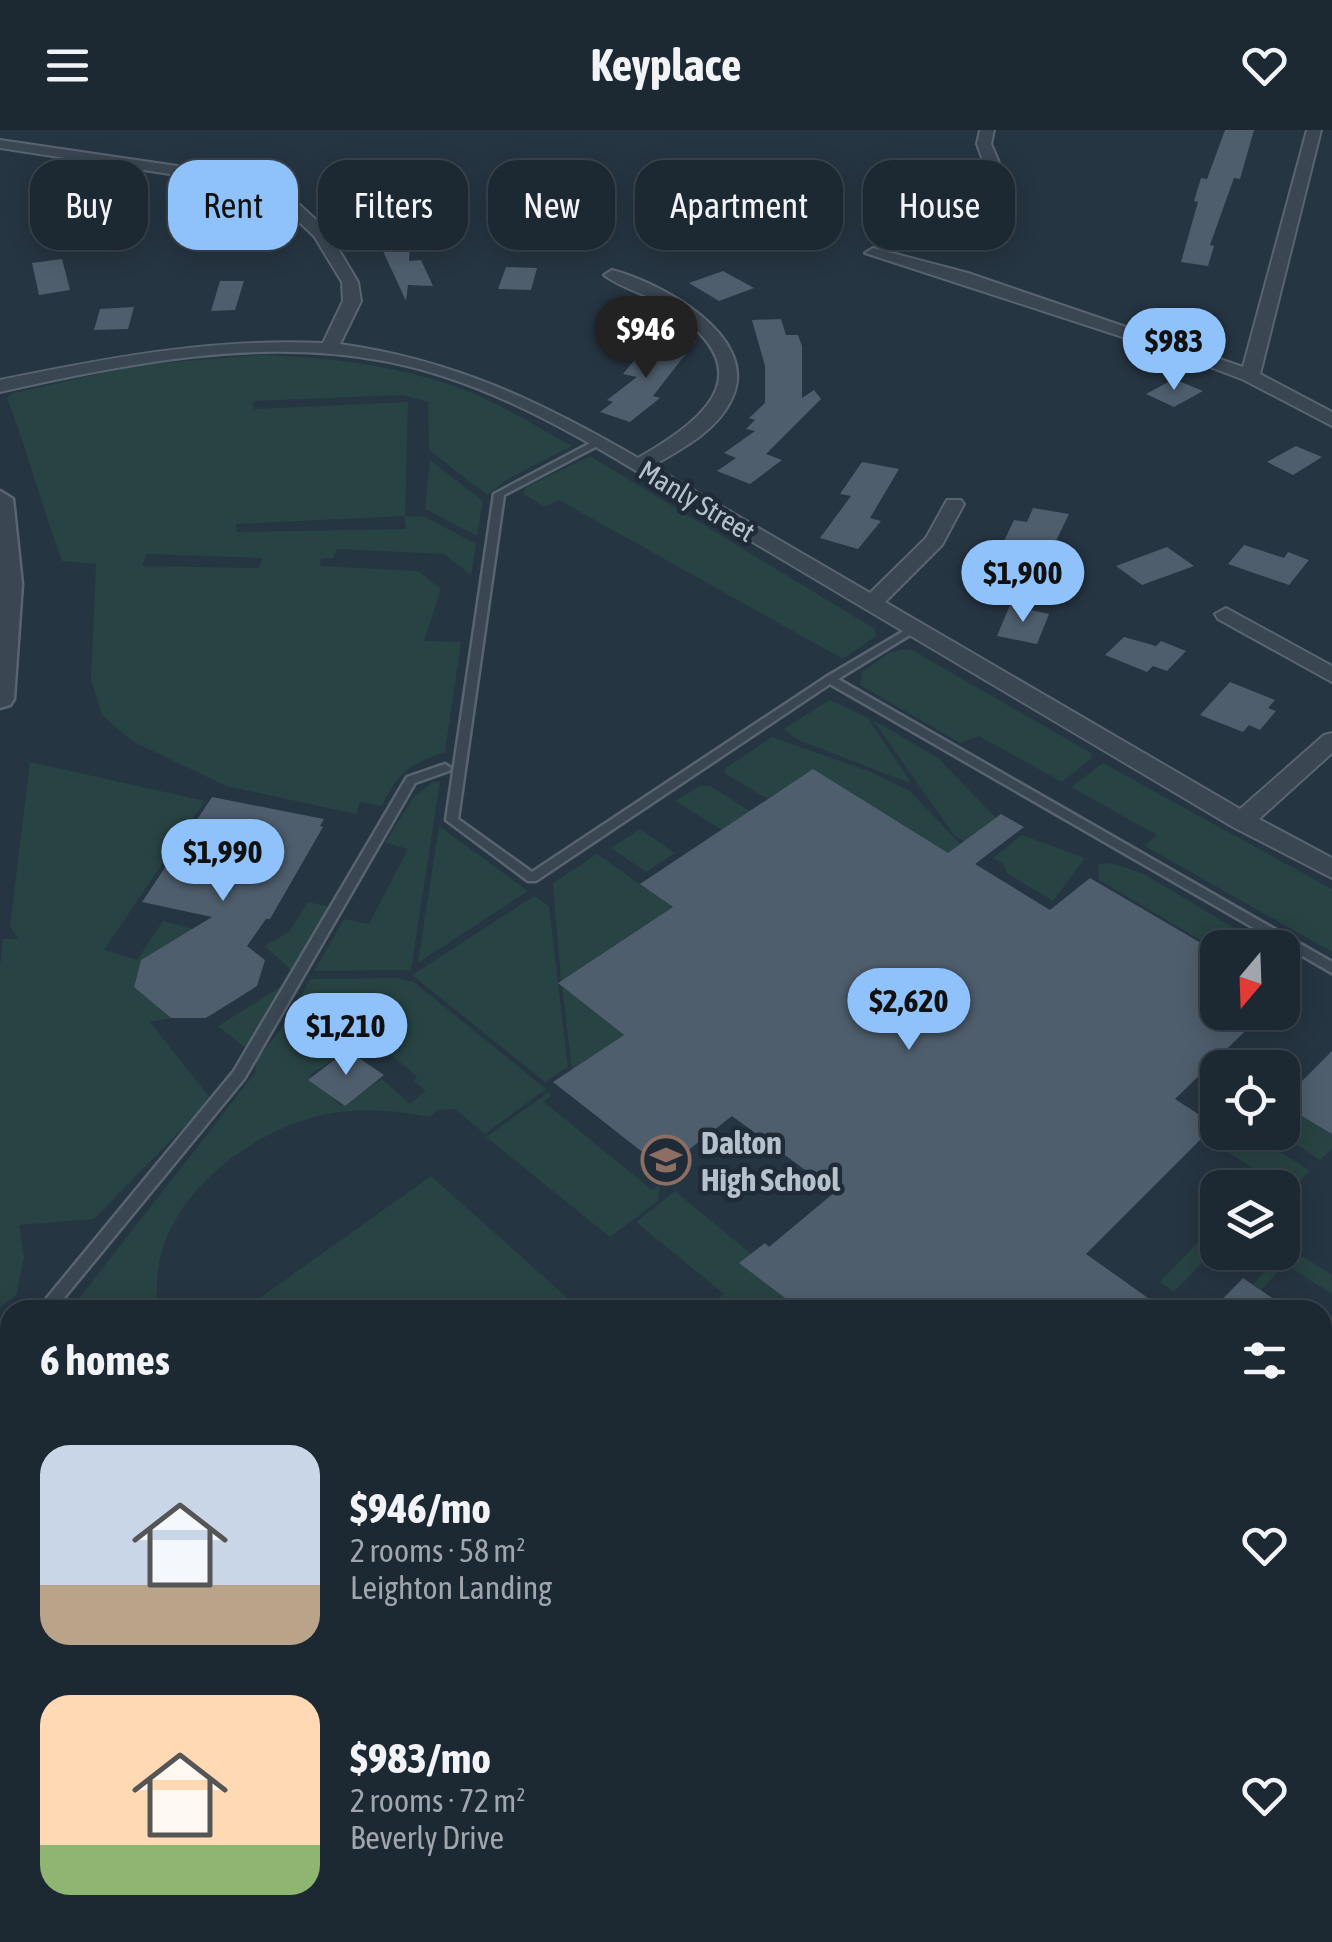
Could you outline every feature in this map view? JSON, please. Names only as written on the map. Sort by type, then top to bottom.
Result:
[{"type":"street","points":[[987,130],[984,144],[990,160]]},
{"type":"street","points":[[1250,376],[1314,130]]},
{"type":"street","points":[[0,144],[225,178],[285,200],[321,233],[350,282],[352,301],[329,349]]},
{"type":"street","points":[[873,253],[962,277],[1138,334],[1250,376],[1332,420]]},
{"type":"street","points":[[612,275],[646,285],[693,316],[715,341],[728,369],[728,390],[704,423],[638,466]]},
{"type":"street","name":"Manly Street","points":[[0,386],[110,362],[244,346],[329,349],[442,370],[521,401],[598,442],[1242,821],[1332,870]]},
{"type":"street","points":[[0,499],[9,584],[0,699]]},
{"type":"street","points":[[871,604],[935,541],[954,504]]},
{"type":"street","points":[[1226,614],[1332,675]]},
{"type":"street","points":[[1242,821],[1332,740]]},
{"type":"lane","points":[[598,442],[499,494],[452,820],[532,878],[830,679],[914,628]]},
{"type":"lane","points":[[830,679],[1332,968]]},
{"type":"lane","points":[[53,1300],[240,1076],[411,780],[445,768]]},
{"type":"green space","points":[[260,355],[393,369],[470,392],[572,446],[508,479],[487,495],[429,450],[428,402],[402,395],[253,401],[254,409],[408,402],[405,516],[425,517],[476,544],[471,575],[444,554],[337,549],[333,558],[321,558],[320,566],[418,571],[441,589],[424,641],[461,642],[445,752],[406,771],[382,806],[360,802],[356,814],[226,786],[132,741],[102,715],[91,680],[96,564],[62,561],[7,398],[13,393],[139,365]],"holes":[[[404,516],[406,529],[237,532],[236,524]],[[147,554],[261,558],[262,559],[259,568],[142,566]]]},
{"type":"green space","points":[[590,456],[875,629],[876,636],[843,659],[559,500],[544,507],[523,493],[526,487]]},
{"type":"green space","points":[[430,460],[483,501],[477,536],[425,509]]},
{"type":"green space","points":[[912,650],[1091,753],[1092,758],[1062,782],[979,736],[960,743],[860,685],[862,672],[889,653]]},
{"type":"green space","points":[[829,700],[867,717],[912,784],[798,740],[784,729]]},
{"type":"green space","points":[[873,720],[938,758],[996,818],[964,841],[954,835]]},
{"type":"green space","points":[[772,737],[871,772],[910,791],[960,844],[931,866],[935,845],[813,770],[768,799],[724,773]]},
{"type":"green space","points":[[30,762],[205,801],[104,950],[137,960],[163,921],[193,929],[141,960],[134,986],[171,1018],[150,1022],[211,1099],[94,1219],[19,1225],[24,1257],[16,1296],[0,1300],[0,967],[3,939],[18,939],[10,926]]},
{"type":"green space","points":[[1103,763],[1332,889],[1332,952],[1300,934],[1300,930],[1293,930],[1145,846],[1157,835],[1071,787]]},
{"type":"green space","points":[[433,782],[440,782],[411,970],[314,971],[344,919],[369,924],[408,849],[385,843],[413,798]]},
{"type":"green space","points":[[700,786],[710,786],[750,811],[722,830],[675,801]]},
{"type":"green space","points":[[439,826],[528,891],[418,963],[418,962]]},
{"type":"green space","points":[[640,829],[675,853],[646,872],[611,848]]},
{"type":"green space","points":[[1022,835],[1085,858],[1053,901],[1008,874],[1003,864],[993,858]]},
{"type":"green space","points":[[597,854],[673,907],[561,981],[553,883]]},
{"type":"green space","points":[[1111,863],[1144,874],[1238,930],[1200,930],[1200,940],[1099,880],[1098,864]]},
{"type":"green space","points":[[534,896],[549,906],[568,1067],[545,1082],[412,975]]},
{"type":"green space","points":[[308,902],[326,906],[328,912],[292,971],[265,946],[290,931]]},
{"type":"green space","points":[[398,978],[415,983],[546,1089],[485,1134],[455,1109],[438,1110],[430,1117],[390,1111],[349,1111],[290,1125],[229,1160],[202,1184],[181,1211],[165,1242],[157,1275],[158,1300],[78,1300],[255,1073],[257,1059],[289,1019],[310,979]],"holes":[[[369,1037],[417,1076],[414,1081],[426,1091],[410,1104],[382,1079],[341,1106],[309,1075]]]},
{"type":"green space","points":[[285,984],[248,1050],[218,1026]]},
{"type":"green space","points":[[562,986],[624,1035],[572,1070]]},
{"type":"green space","points":[[549,1092],[551,1096],[544,1102],[652,1190],[660,1185],[658,1201],[610,1237],[486,1137]]},
{"type":"green space","points":[[1300,1114],[1332,1134],[1332,1149],[1320,1160],[1300,1147]]},
{"type":"green space","points":[[1225,1150],[1277,1150],[1310,1171],[1300,1181],[1300,1170],[1255,1170]]},
{"type":"green space","points":[[431,1176],[570,1300],[257,1300]]},
{"type":"green space","points":[[675,1191],[751,1254],[740,1263],[788,1300],[717,1300],[724,1294],[636,1222]]},
{"type":"green space","points":[[1200,1240],[1200,1264],[1174,1292],[1160,1282]]},
{"type":"green space","points":[[1300,1256],[1332,1275],[1332,1294],[1294,1270],[1300,1270]]},
{"type":"green space","points":[[1266,1270],[1279,1270],[1261,1290],[1253,1285]]},
{"type":"building","points":[[1225,130],[1254,130],[1240,179],[1234,178],[1210,245],[1214,246],[1208,266],[1181,262],[1201,178],[1207,179]]},
{"type":"building","points":[[382,250],[410,250],[409,261],[421,260],[433,286],[408,285],[406,301]]},
{"type":"building","points":[[62,259],[70,290],[39,295],[32,263]]},
{"type":"building","points":[[506,267],[537,268],[531,290],[498,289]]},
{"type":"building","points":[[723,271],[754,288],[719,301],[689,283]]},
{"type":"building","points":[[220,281],[244,281],[235,310],[211,311]]},
{"type":"building","points":[[134,307],[128,329],[94,330],[100,309]]},
{"type":"building","points":[[781,319],[786,335],[798,335],[802,346],[802,398],[814,390],[821,399],[766,454],[782,460],[750,484],[717,471],[736,458],[724,453],[755,431],[746,429],[755,420],[749,418],[765,403],[765,366],[752,320]]},
{"type":"building","points":[[690,336],[696,341],[653,396],[660,398],[630,422],[600,412],[613,402],[607,400],[637,377],[623,374],[644,348],[668,353]]},
{"type":"building","points":[[1174,379],[1203,391],[1174,407],[1146,394]]},
{"type":"building","points":[[1296,446],[1322,457],[1293,475],[1267,462]]},
{"type":"building","points":[[862,462],[899,469],[870,518],[881,521],[858,549],[820,538],[851,496],[840,494]]},
{"type":"building","points":[[1033,508],[1069,514],[1035,584],[988,575],[1014,520],[1027,522]]},
{"type":"building","points":[[1244,545],[1284,558],[1288,552],[1309,560],[1289,585],[1228,564]]},
{"type":"building","points":[[1167,547],[1194,566],[1142,585],[1116,566]]},
{"type":"building","points":[[1010,605],[1049,614],[1037,644],[997,636]]},
{"type":"building","points":[[1124,637],[1156,646],[1161,641],[1186,651],[1167,671],[1153,666],[1147,672],[1105,655]]},
{"type":"building","points":[[1230,682],[1275,700],[1268,708],[1276,711],[1260,730],[1249,725],[1243,732],[1200,715]]},
{"type":"building","points":[[813,769],[948,853],[1001,814],[1024,827],[975,864],[1050,910],[1090,878],[1200,942],[1200,1030],[1246,1030],[1226,1050],[1200,1050],[1200,1075],[1175,1099],[1200,1115],[1200,1140],[1086,1254],[1151,1300],[788,1300],[739,1263],[765,1243],[769,1247],[835,1192],[732,1116],[664,1169],[553,1082],[624,1035],[558,983],[673,907],[640,884]]},
{"type":"building","points":[[212,797],[324,819],[320,826],[323,827],[270,919],[266,919],[247,946],[265,960],[257,986],[206,1018],[171,1018],[134,987],[141,960],[212,917],[142,902]]},
{"type":"building","points":[[347,1050],[384,1075],[345,1106],[308,1080]]},
{"type":"building","points":[[1332,1051],[1332,1134],[1300,1115],[1300,1083]]},
{"type":"building","points":[[1243,1278],[1275,1300],[1222,1300]]},
{"type":"place","name":"Dalton High School","points":[[666,1160]]}]
